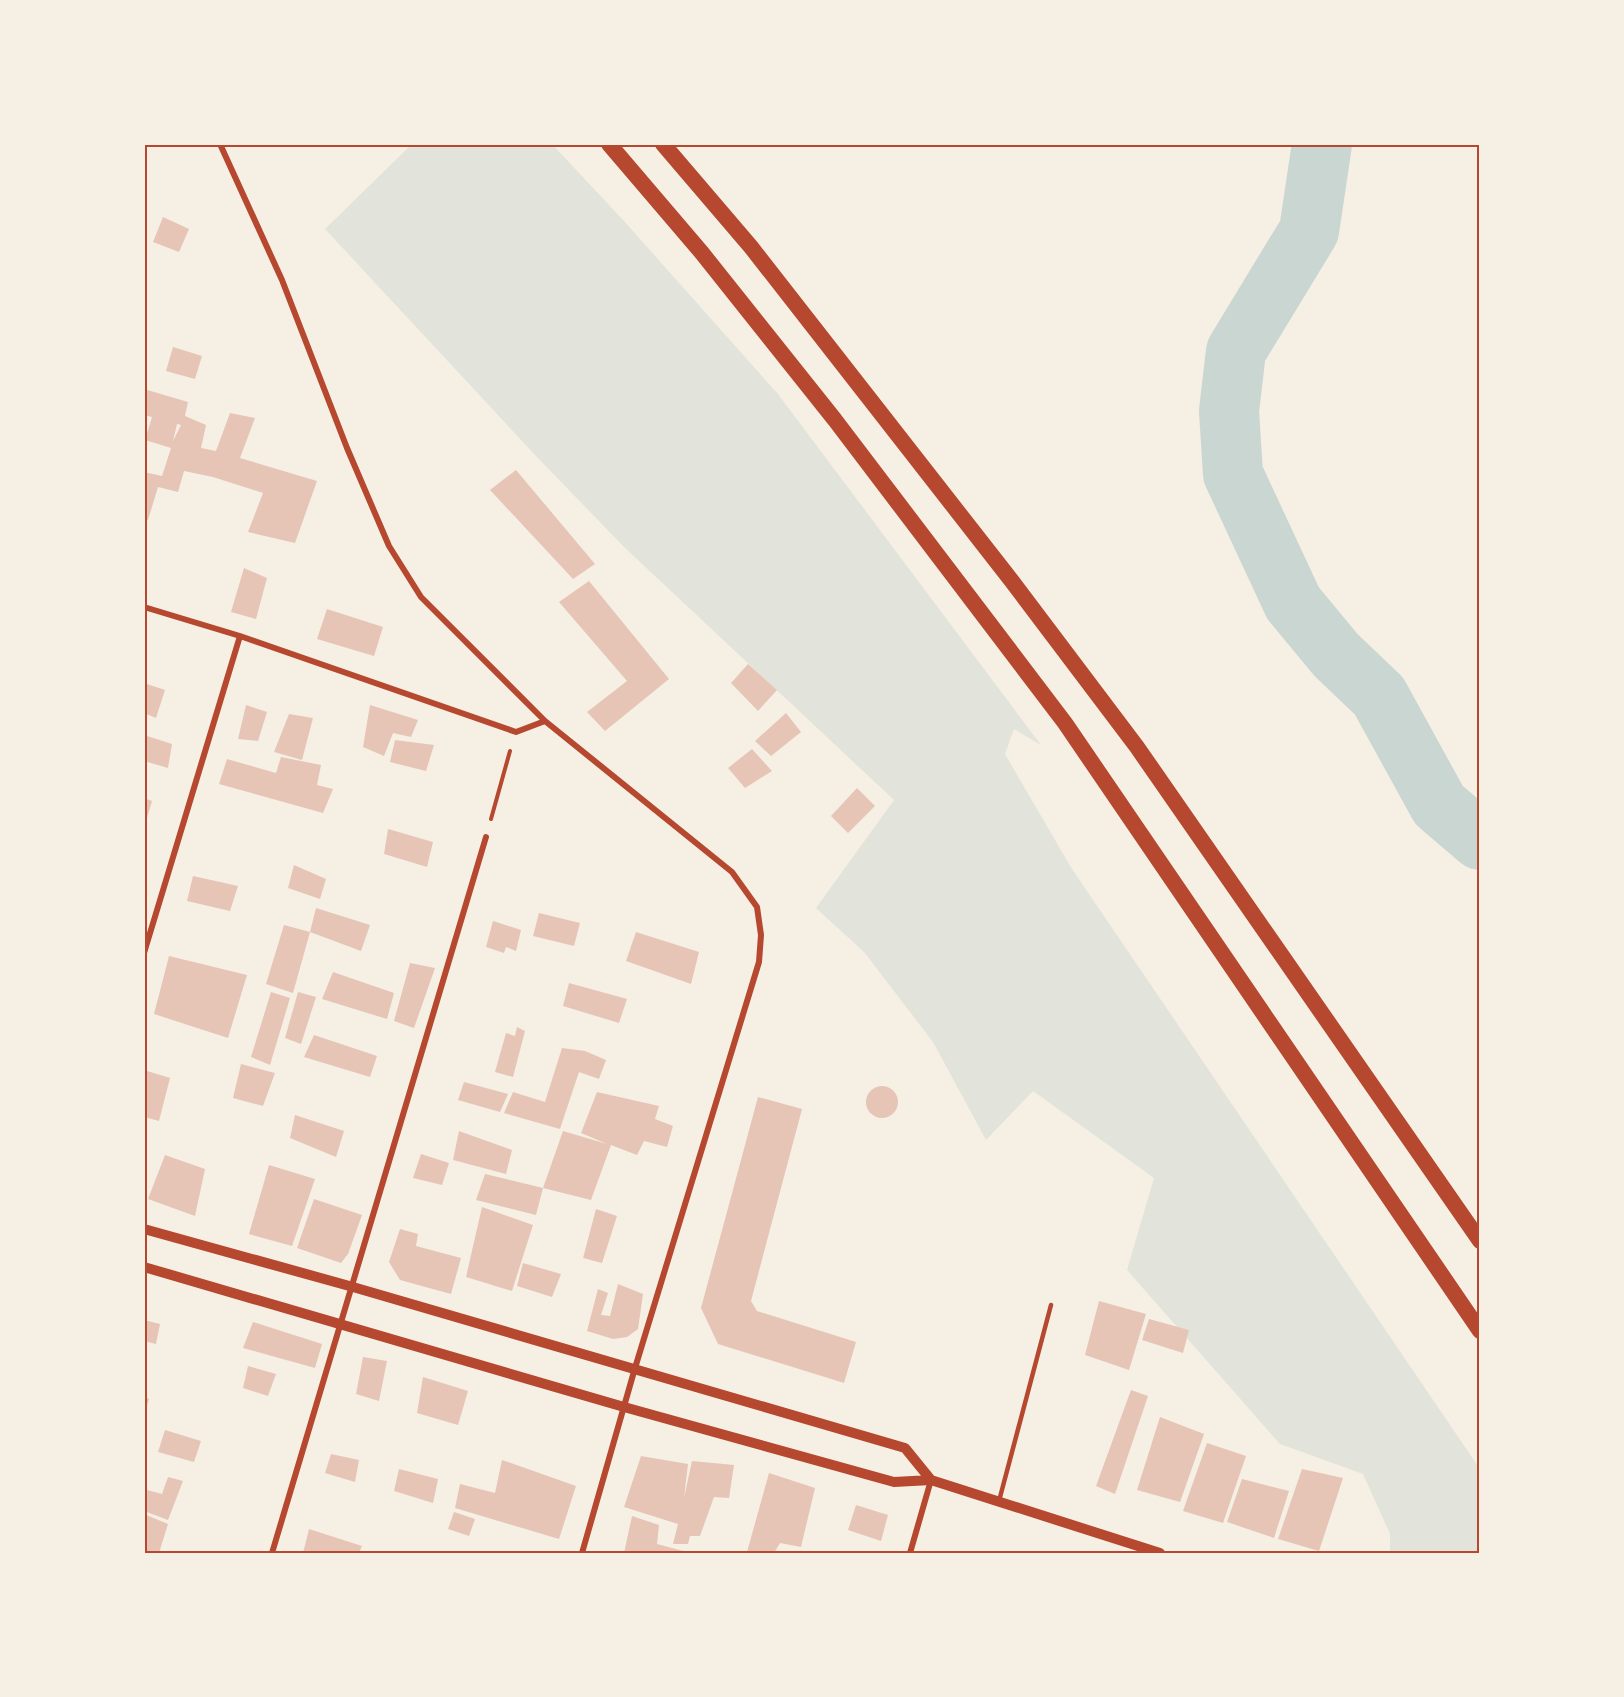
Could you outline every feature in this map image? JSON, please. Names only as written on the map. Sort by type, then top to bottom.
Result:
[{"type":"highway","points":[[609,144],[702,253],[835,420],[1065,723],[1480,1331]]},
{"type":"highway","points":[[663,144],[751,247],[1011,580],[1137,747],[1480,1241]]},
{"type":"street","points":[[220,144],[282,280],[347,447],[390,546],[421,597],[545,721],[732,872],[757,907],[761,935],[759,962],[635,1368],[582,1553]]},
{"type":"street","points":[[144,607],[240,636],[516,732],[545,721]]},
{"type":"street","points":[[144,953],[240,636]]},
{"type":"street","points":[[272,1553],[486,837]]},
{"type":"street","points":[[144,1229],[635,1368],[905,1448],[931,1480]]},
{"type":"street","points":[[144,1267],[624,1407],[894,1482],[931,1480],[1160,1553]]},
{"type":"street","points":[[910,1553],[931,1480]]},
{"type":"lane","points":[[999,1501],[1051,1305]]},
{"type":"path","points":[[486,837],[516,732]]},
{"type":"shaded area","points":[[412,144],[552,144],[778,394],[1041,745],[1014,729],[1005,754],[1072,869],[1480,1469],[1480,1553],[1390,1553],[1390,1534],[1363,1474],[1280,1444],[1127,1270],[1154,1178],[1033,1091],[986,1140],[933,1042],[864,952],[816,908],[894,800],[624,547],[535,455],[325,229]]},
{"type":"building","points":[[163,217],[189,229],[179,252],[153,242]]},
{"type":"building","points":[[173,347],[202,356],[195,379],[166,371]]},
{"type":"building","points":[[144,389],[188,402],[185,416],[206,425],[201,448],[216,451],[230,413],[255,418],[240,458],[317,481],[295,543],[248,532],[263,493],[213,477],[184,471],[178,492],[158,487],[148,520],[144,519],[144,472],[162,476],[171,448],[145,440],[152,417],[144,415]],"holes":[[[177,424],[181,425],[173,441]]]},
{"type":"building","points":[[516,470],[595,564],[573,579],[490,490]]},
{"type":"building","points":[[244,568],[267,578],[256,619],[231,612]]},
{"type":"building","points":[[589,581],[669,679],[605,731],[587,712],[627,681],[559,602]]},
{"type":"building","points":[[327,609],[383,627],[374,656],[317,639]]},
{"type":"building","points":[[748,664],[777,690],[758,711],[731,683]]},
{"type":"building","points":[[144,683],[165,690],[156,718],[144,713]]},
{"type":"building","points":[[246,705],[267,712],[258,741],[238,739]]},
{"type":"building","points":[[370,705],[418,720],[411,737],[393,733],[384,756],[363,747]]},
{"type":"building","points":[[786,713],[801,732],[771,756],[755,741]]},
{"type":"building","points":[[289,714],[313,718],[302,760],[274,752]]},
{"type":"building","points":[[144,735],[172,744],[168,768],[144,761]]},
{"type":"building","points":[[395,740],[434,745],[426,771],[390,762]]},
{"type":"building","points":[[752,749],[772,771],[745,788],[728,768]]},
{"type":"building","points":[[281,757],[321,765],[317,785],[333,789],[323,813],[219,784],[227,759],[276,773]]},
{"type":"building","points":[[857,788],[875,806],[848,833],[831,816]]},
{"type":"building","points":[[144,798],[152,801],[145,825],[144,825]]},
{"type":"building","points":[[388,829],[433,842],[427,867],[384,854]]},
{"type":"building","points":[[294,865],[326,879],[320,899],[288,888]]},
{"type":"building","points":[[193,876],[238,886],[230,911],[187,901]]},
{"type":"building","points":[[316,908],[370,925],[361,951],[310,932]]},
{"type":"building","points":[[539,913],[580,923],[574,946],[533,936]]},
{"type":"building","points":[[493,921],[521,930],[516,951],[506,947],[504,953],[486,947]]},
{"type":"building","points":[[284,925],[310,932],[293,993],[266,984]]},
{"type":"building","points":[[636,932],[699,952],[691,984],[626,961]]},
{"type":"building","points":[[169,956],[247,975],[228,1038],[154,1014]]},
{"type":"building","points":[[410,963],[435,968],[414,1028],[394,1021]]},
{"type":"building","points":[[333,972],[394,993],[387,1019],[322,999]]},
{"type":"building","points":[[569,983],[627,999],[619,1023],[563,1006]]},
{"type":"building","points":[[271,992],[290,998],[270,1065],[251,1057]]},
{"type":"building","points":[[298,992],[316,997],[301,1044],[285,1038]]},
{"type":"building","points":[[517,1027],[525,1031],[513,1077],[495,1072],[506,1033],[515,1036]]},
{"type":"building","points":[[314,1035],[377,1056],[370,1077],[304,1057]]},
{"type":"building","points":[[562,1048],[585,1051],[606,1060],[599,1079],[579,1072],[560,1129],[504,1113],[513,1092],[545,1102]]},
{"type":"building","points":[[241,1064],[275,1073],[263,1106],[233,1098]]},
{"type":"building","points":[[144,1070],[170,1078],[159,1121],[144,1117]]},
{"type":"building","points":[[464,1082],[508,1094],[500,1112],[458,1100]]},
{"type":"building","points":[[882,1086],[893,1091],[898,1102],[893,1113],[882,1118],[871,1113],[866,1102],[871,1091]]},
{"type":"building","points":[[597,1092],[659,1106],[655,1119],[673,1126],[667,1147],[644,1141],[637,1155],[611,1145],[591,1200],[543,1188],[563,1131],[607,1144],[581,1133]]},
{"type":"building","points":[[758,1097],[802,1109],[751,1301],[757,1311],[856,1342],[844,1383],[718,1344],[701,1308]]},
{"type":"building","points":[[295,1115],[344,1131],[336,1157],[290,1138]]},
{"type":"building","points":[[459,1131],[512,1150],[506,1174],[453,1160]]},
{"type":"building","points":[[421,1154],[449,1163],[442,1185],[413,1178]]},
{"type":"building","points":[[165,1155],[205,1169],[195,1216],[148,1199]]},
{"type":"building","points":[[269,1165],[315,1179],[292,1246],[249,1234]]},
{"type":"building","points":[[485,1174],[543,1188],[536,1215],[476,1200]]},
{"type":"building","points":[[314,1199],[362,1215],[348,1254],[341,1263],[297,1248]]},
{"type":"building","points":[[482,1207],[533,1225],[512,1291],[466,1277]]},
{"type":"building","points":[[596,1209],[617,1216],[602,1263],[583,1258]]},
{"type":"building","points":[[400,1229],[418,1234],[416,1246],[461,1258],[451,1294],[400,1280],[389,1262]]},
{"type":"building","points":[[523,1263],[561,1274],[552,1297],[517,1286]]},
{"type":"building","points":[[618,1284],[643,1294],[638,1329],[627,1337],[613,1339],[587,1331],[598,1289],[608,1293],[601,1315],[610,1316]]},
{"type":"building","points":[[1099,1301],[1146,1314],[1129,1370],[1085,1355]]},
{"type":"building","points":[[1149,1319],[1189,1330],[1183,1353],[1142,1340]]},
{"type":"building","points":[[144,1320],[160,1324],[156,1344],[144,1341]]},
{"type":"building","points":[[253,1322],[322,1344],[315,1368],[243,1348]]},
{"type":"building","points":[[363,1357],[387,1361],[379,1401],[356,1394]]},
{"type":"building","points":[[248,1366],[276,1374],[268,1396],[243,1388]]},
{"type":"building","points":[[423,1377],[468,1391],[458,1425],[417,1413]]},
{"type":"building","points":[[1131,1390],[1148,1396],[1115,1494],[1096,1486]]},
{"type":"building","points":[[144,1397],[149,1399],[145,1413],[144,1412]]},
{"type":"building","points":[[1160,1417],[1204,1434],[1180,1502],[1137,1490]]},
{"type":"building","points":[[165,1430],[201,1441],[194,1462],[158,1452]]},
{"type":"building","points":[[1207,1443],[1246,1456],[1223,1523],[1183,1511]]},
{"type":"building","points":[[331,1454],[359,1460],[355,1482],[325,1473]]},
{"type":"building","points":[[641,1456],[688,1464],[684,1498],[692,1461],[734,1465],[729,1498],[714,1497],[700,1536],[690,1536],[688,1544],[673,1544],[678,1524],[624,1507]]},
{"type":"building","points":[[502,1460],[576,1486],[559,1539],[455,1508],[460,1484],[495,1493]]},
{"type":"building","points":[[399,1469],[438,1479],[433,1503],[394,1491]]},
{"type":"building","points":[[1302,1469],[1343,1478],[1319,1551],[1278,1539]]},
{"type":"building","points":[[769,1473],[815,1488],[801,1547],[780,1543],[774,1553],[750,1553],[747,1552]]},
{"type":"building","points":[[168,1477],[183,1481],[168,1520],[144,1511],[144,1497],[147,1490],[162,1494]]},
{"type":"building","points":[[1242,1479],[1289,1491],[1274,1538],[1227,1522]]},
{"type":"building","points":[[856,1505],[888,1515],[881,1541],[848,1530]]},
{"type":"building","points":[[454,1512],[475,1519],[469,1536],[448,1529]]},
{"type":"building","points":[[144,1514],[168,1524],[159,1553],[144,1553]]},
{"type":"building","points":[[632,1516],[659,1525],[657,1544],[691,1553],[624,1553]]},
{"type":"building","points":[[309,1529],[362,1546],[359,1553],[303,1553]]},
{"type":"waterway","points":[[1322,144],[1309,231],[1236,351],[1229,411],[1233,474],[1293,603],[1336,655],[1379,696],[1439,805],[1480,840]]}]
